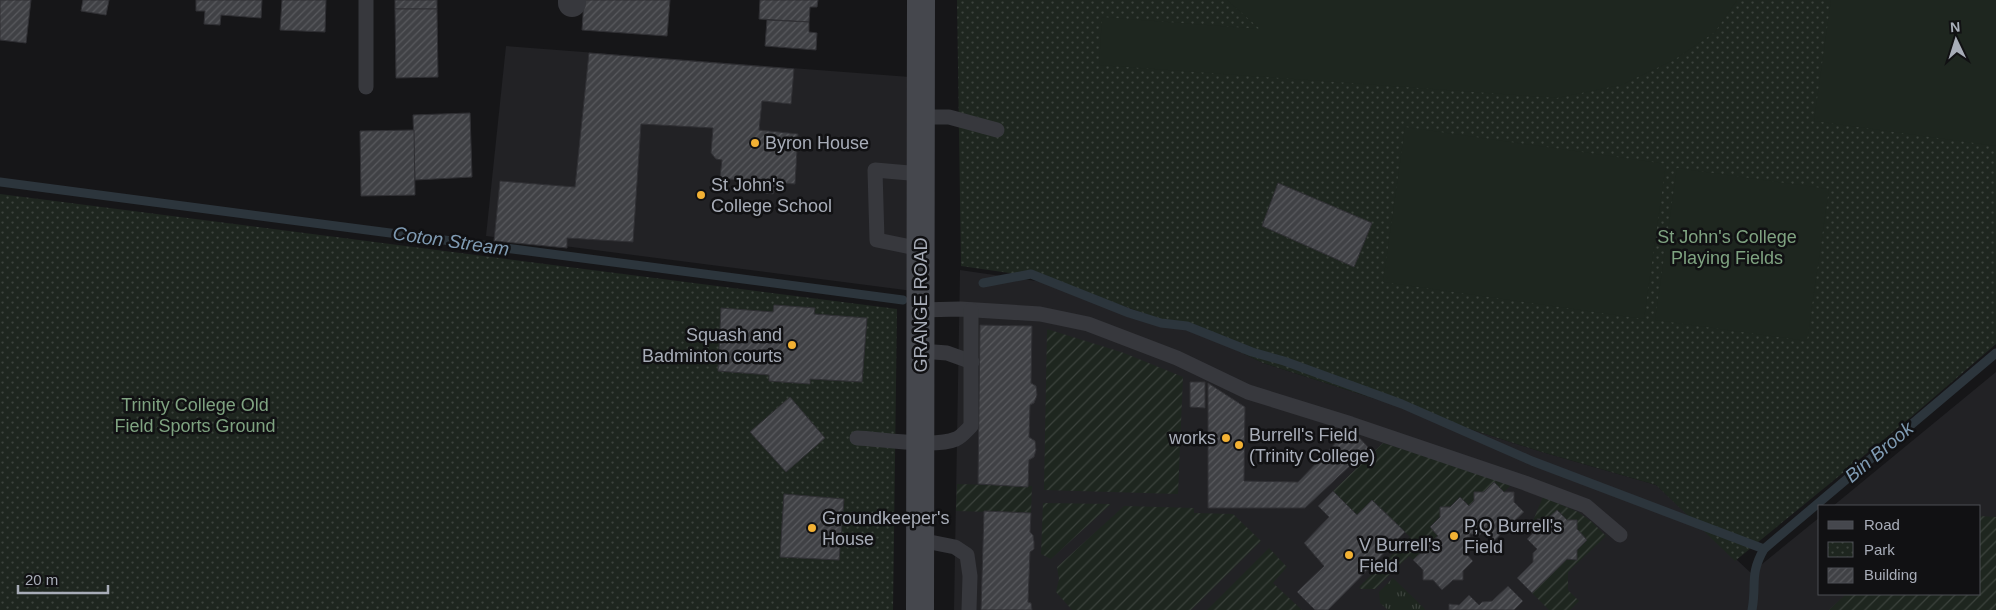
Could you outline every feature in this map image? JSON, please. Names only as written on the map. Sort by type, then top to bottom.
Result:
[{"type":"street","name":"GRANGE ROAD","points":[[920,610],[921,0]]},
{"type":"lane","points":[[366,0],[366,87]]},
{"type":"lane","points":[[922,117],[949,117],[997,130]]},
{"type":"lane","points":[[921,174],[875,170],[876,240],[921,249]]},
{"type":"lane","points":[[920,310],[971,310],[1040,314],[1088,324],[1177,358],[1248,392],[1352,424],[1525,483],[1586,506],[1620,535]]},
{"type":"lane","points":[[857,438],[946,442],[957,438],[971,426],[971,310]]},
{"type":"lane","points":[[920,351],[947,353],[972,362]]},
{"type":"lane","points":[[920,540],[955,547],[967,555],[970,576],[969,610]]},
{"type":"shaded area","name":"St John's College School","points":[[506,46],[910,77],[913,291],[486,236]]},
{"type":"shaded area","name":"Burrell's Field (Trinity College)","points":[[960,270],[1043,282],[1187,326],[1263,363],[1542,452],[1656,485],[1751,573],[1818,519],[1818,595],[1981,595],[1981,505],[1834,505],[1996,372],[1996,610],[954,610]]},
{"type":"green space","name":"St John's College Playing Fields","points":[[957,0],[1996,0],[1996,344],[1910,418],[1735,561],[1656,485],[1542,452],[1263,363],[1202,334],[1045,278],[961,266]]},
{"type":"green space","points":[[1227,0],[1737,0],[1715,32],[1674,60],[1621,85],[1557,98],[1099,65],[1102,17],[1260,29]]},
{"type":"green space","points":[[1831,0],[1996,0],[1996,146],[1814,121]]},
{"type":"green space","points":[[1405,127],[1666,164],[1644,319],[1383,282]]},
{"type":"green space","points":[[1677,168],[1829,189],[1807,341],[1655,320]]},
{"type":"green space","name":"Trinity College Old Field Sports Ground","points":[[0,194],[897,309],[893,610],[0,610]]},
{"type":"green space","points":[[1047,329],[1124,353],[1183,377],[1178,494],[1044,490]]},
{"type":"green space","points":[[1383,443],[1504,480],[1510,486],[1504,492],[1494,482],[1484,492],[1474,492],[1474,501],[1469,506],[1440,507],[1440,517],[1430,527],[1438,536],[1433,540],[1424,540],[1424,550],[1413,560],[1409,556],[1375,589],[1361,589],[1359,587],[1410,537],[1372,500],[1357,515],[1333,491]]},
{"type":"green space","points":[[957,484],[1032,486],[1031,513],[956,511]]},
{"type":"green space","points":[[1543,497],[1578,512],[1592,522],[1606,536],[1568,572],[1568,590],[1579,601],[1570,610],[1549,610],[1532,593],[1567,559],[1576,560],[1577,550],[1587,540],[1577,529],[1577,520],[1567,520],[1558,510],[1537,529],[1532,523]]},
{"type":"green space","points":[[1043,503],[1111,504],[1051,559],[1041,554]]},
{"type":"green space","points":[[1124,506],[1194,508],[1194,513],[1233,514],[1261,541],[1191,610],[1072,610],[1056,592],[1059,579],[1057,567]]},
{"type":"green space","points":[[1981,516],[1996,517],[1996,610],[1829,610],[1845,595],[1981,595]]},
{"type":"green space","points":[[1269,548],[1287,567],[1273,583],[1302,610],[1207,610]]},
{"type":"green space","points":[[1393,578],[1425,610],[1388,610],[1380,603],[1379,592]]},
{"type":"building","points":[[0,0],[31,0],[26,43],[0,40]]},
{"type":"building","points":[[83,0],[109,0],[106,15],[81,11]]},
{"type":"building","points":[[196,0],[262,0],[261,18],[221,15],[220,25],[204,24],[205,11],[196,11]]},
{"type":"building","points":[[282,0],[326,0],[325,32],[280,30]]},
{"type":"building","points":[[395,0],[437,0],[437,9],[395,9]]},
{"type":"building","points":[[584,0],[670,0],[667,36],[582,30]]},
{"type":"building","points":[[760,0],[818,0],[817,7],[810,7],[809,22],[759,19]]},
{"type":"building","points":[[395,9],[437,9],[438,77],[396,78]]},
{"type":"building","points":[[767,20],[809,22],[809,32],[817,33],[816,50],[765,46]]},
{"type":"building","name":"Byron House","points":[[589,53],[794,69],[791,104],[762,101],[759,130],[798,134],[795,184],[778,183],[773,194],[744,191],[739,180],[720,178],[722,160],[716,159],[711,153],[713,128],[641,124],[633,242],[567,238],[567,248],[494,241],[500,181],[575,187]]},
{"type":"building","points":[[470,113],[472,177],[415,180],[413,115]]},
{"type":"building","points":[[414,130],[415,195],[361,196],[360,131]]},
{"type":"building","points":[[1278,183],[1372,223],[1354,267],[1262,226]]},
{"type":"building","name":"Squash and Badminton courts","points":[[774,305],[815,308],[814,314],[867,318],[862,382],[810,379],[810,384],[769,381],[769,375],[718,371],[721,308],[773,312]]},
{"type":"building","points":[[980,325],[1032,326],[1031,383],[1036,386],[1037,395],[1034,403],[1030,405],[1029,437],[1035,441],[1036,450],[1034,457],[1029,460],[1028,487],[978,484]]},
{"type":"building","points":[[1190,382],[1205,382],[1205,408],[1190,407]]},
{"type":"building","name":"works","points":[[1208,383],[1245,407],[1244,481],[1298,482],[1350,428],[1369,448],[1305,508],[1208,508]]},
{"type":"building","points":[[790,397],[825,438],[786,472],[750,432]]},
{"type":"building","name":"P,Q Burrell's Field","points":[[1494,482],[1504,492],[1514,492],[1514,502],[1524,512],[1513,522],[1513,532],[1503,532],[1493,542],[1483,531],[1480,535],[1470,534],[1470,537],[1467,538],[1467,547],[1463,550],[1473,561],[1463,571],[1463,580],[1453,580],[1442,590],[1433,580],[1423,580],[1423,570],[1413,560],[1424,550],[1423,540],[1433,540],[1438,536],[1430,527],[1440,517],[1440,507],[1450,507],[1460,497],[1469,506],[1474,501],[1474,492],[1484,492]]},
{"type":"building","name":"V Burrell's Field","points":[[1333,491],[1357,515],[1372,500],[1405,532],[1328,610],[1315,610],[1297,592],[1324,566],[1304,543],[1329,517],[1318,506]]},
{"type":"building","name":"Groundkeeper's House","points":[[784,494],[844,499],[839,560],[780,557]]},
{"type":"building","points":[[1557,510],[1567,520],[1577,520],[1577,529],[1587,540],[1577,550],[1577,560],[1567,559],[1532,593],[1517,578],[1533,562],[1533,553],[1537,549],[1527,539],[1537,529],[1537,519],[1547,519]]},
{"type":"building","points":[[984,511],[1031,513],[1030,532],[1033,535],[1034,549],[1030,552],[1028,602],[1031,603],[1032,610],[981,610]]},
{"type":"building","points":[[1508,586],[1523,601],[1514,610],[1449,610],[1449,604],[1459,605],[1469,595],[1479,605],[1482,602],[1492,601]]},
{"type":"waterway","name":"Coton Stream","points":[[0,182],[903,300]]},
{"type":"waterway","points":[[983,283],[1031,274],[1129,313],[1161,323],[1187,326],[1252,352],[1284,361],[1402,404],[1532,461],[1764,549]]},
{"type":"waterway","name":"Bin Brook","points":[[1752,610],[1756,566],[1764,549],[1996,353]]},
{"type":"place","name":"Byron House","points":[[755,143]]},
{"type":"place","name":"St John's College School","points":[[701,195]]},
{"type":"place","name":"Squash and Badminton courts","points":[[792,345]]},
{"type":"place","name":"works","points":[[1226,438]]},
{"type":"place","name":"Burrell's Field (Trinity College)","points":[[1239,445]]},
{"type":"place","name":"Groundkeeper's House","points":[[812,528]]},
{"type":"place","name":"P,Q Burrell's Field","points":[[1454,536]]},
{"type":"place","name":"V Burrell's Field","points":[[1349,555]]}]
